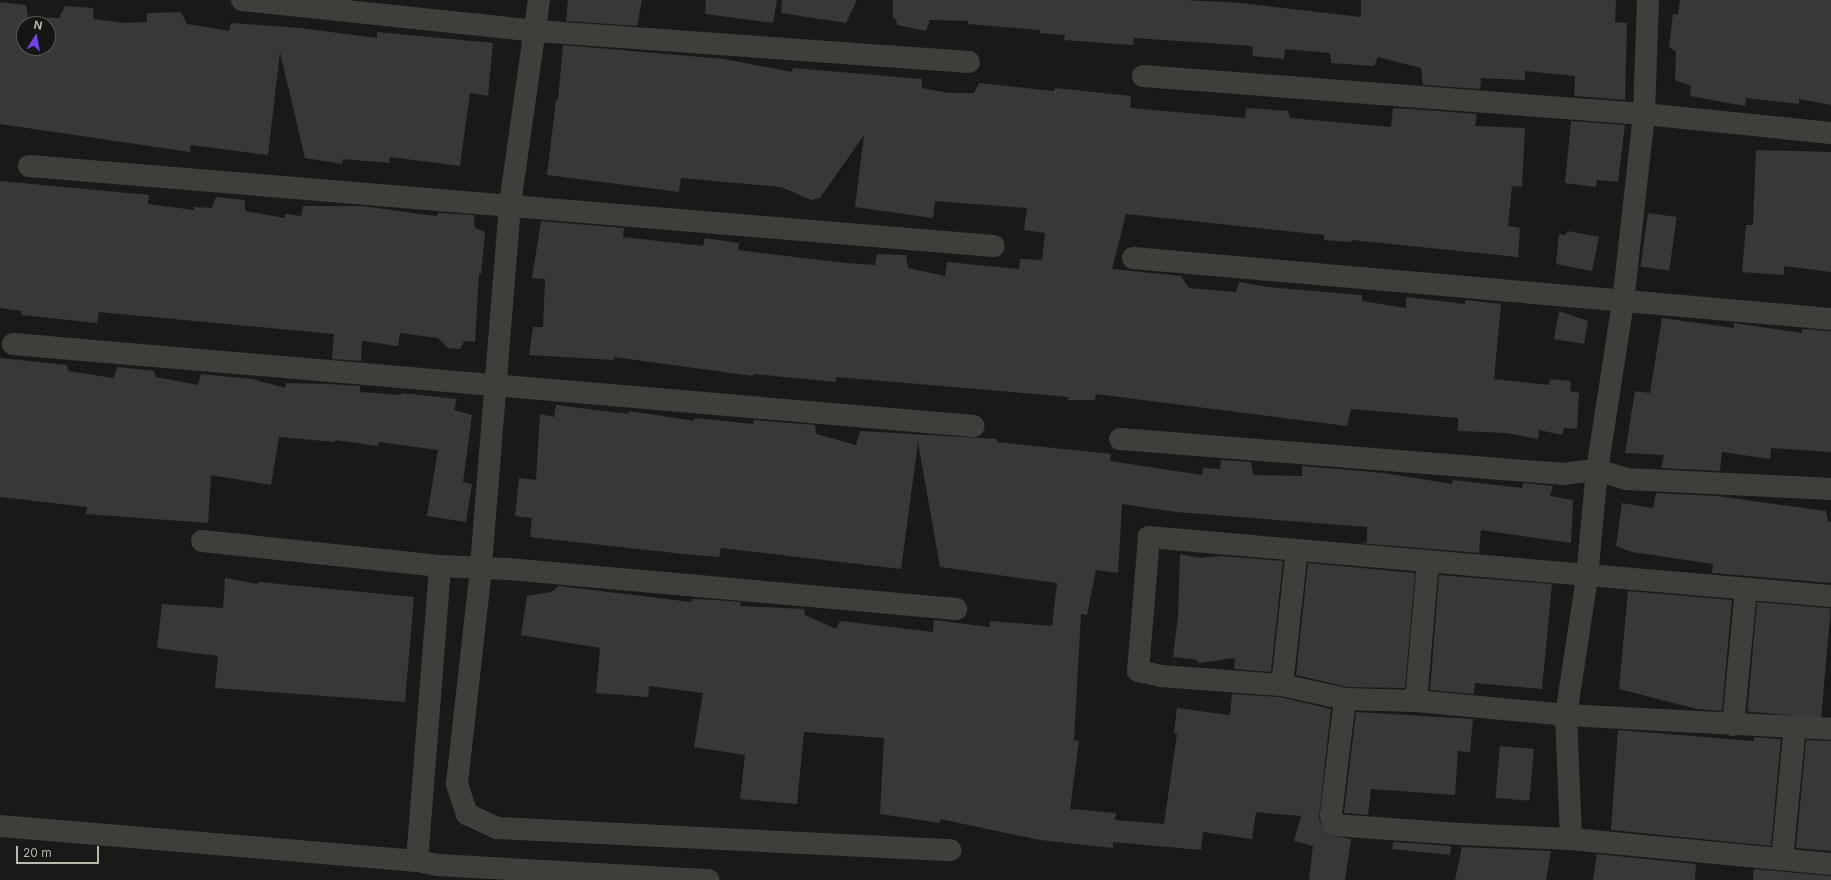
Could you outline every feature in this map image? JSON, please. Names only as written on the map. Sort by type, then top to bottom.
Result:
[{"type":"street","points":[[242,0],[536,31],[969,62]]},
{"type":"street","points":[[539,0],[536,31],[510,205],[481,569],[456,784],[467,814],[497,828],[950,850]]},
{"type":"street","points":[[1571,838],[1566,715],[1587,577],[1597,470],[1623,302],[1644,114],[1648,0]]},
{"type":"street","points":[[1142,76],[1644,114],[1831,133]]},
{"type":"street","points":[[29,166],[994,246]]},
{"type":"street","points":[[1133,258],[1831,319]]},
{"type":"street","points":[[13,344],[495,385],[524,389],[974,426]]},
{"type":"street","points":[[1120,439],[1562,474],[1597,470],[1627,479],[1831,489]]},
{"type":"street","points":[[1831,596],[1587,577],[1149,537],[1138,671],[1160,676],[1282,685],[1345,699],[1416,701],[1566,715],[1831,729]]},
{"type":"street","points":[[202,541],[440,566],[508,569],[956,609]]},
{"type":"street","points":[[1282,685],[1297,550]]},
{"type":"street","points":[[1416,701],[1428,562]]},
{"type":"street","points":[[417,861],[440,566]]},
{"type":"street","points":[[1733,725],[1746,589]]},
{"type":"street","points":[[1345,699],[1331,815],[1334,825],[1460,834],[1571,838],[1831,864]]},
{"type":"street","points":[[1782,859],[1795,726]]},
{"type":"street","points":[[0,826],[417,861],[437,872],[709,880]]},
{"type":"building","points":[[568,0],[642,0],[637,26],[566,21]]},
{"type":"building","points":[[706,0],[777,0],[773,23],[705,14]]},
{"type":"building","points":[[782,0],[857,0],[846,23],[781,13]]},
{"type":"building","points":[[893,0],[1186,0],[1241,3],[1361,17],[1361,0],[1616,0],[1615,22],[1627,23],[1625,100],[1574,96],[1575,76],[1525,71],[1525,80],[1481,78],[1480,89],[1423,85],[1421,68],[1378,57],[1374,66],[1331,63],[1330,53],[1285,49],[1284,59],[1253,56],[1252,46],[1134,38],[1133,45],[1064,40],[1065,35],[1040,33],[1040,30],[968,24],[968,21],[930,20],[926,31],[897,25],[896,19],[893,19]]},
{"type":"building","points":[[1680,0],[1831,0],[1831,105],[1799,99],[1799,104],[1746,98],[1745,106],[1690,96],[1691,86],[1675,80],[1676,52],[1669,47],[1673,14],[1678,15]]},
{"type":"building","points":[[0,2],[26,5],[28,16],[16,16],[16,56],[56,56],[56,18],[59,18],[65,6],[93,8],[94,19],[124,23],[147,22],[147,13],[181,12],[187,24],[229,31],[231,23],[300,28],[377,38],[377,32],[493,43],[488,96],[470,93],[460,166],[390,157],[389,163],[343,159],[342,164],[305,158],[280,52],[268,155],[191,145],[190,152],[0,124]]},
{"type":"building","points":[[563,45],[724,59],[792,72],[793,68],[922,79],[922,88],[948,93],[974,93],[979,83],[1054,91],[1055,88],[1131,96],[1130,108],[1245,118],[1246,108],[1288,111],[1290,118],[1391,127],[1393,108],[1477,114],[1475,126],[1525,128],[1522,187],[1512,186],[1508,226],[1520,228],[1518,257],[1352,240],[1352,242],[1324,240],[1324,235],[1126,214],[1112,269],[1181,276],[1189,288],[1236,292],[1239,282],[1267,287],[1362,295],[1362,301],[1406,308],[1406,297],[1465,304],[1465,300],[1501,304],[1494,379],[1549,385],[1550,379],[1571,381],[1570,391],[1579,393],[1577,429],[1564,428],[1562,435],[1539,430],[1538,439],[1506,433],[1458,431],[1458,418],[1351,409],[1347,426],[1096,394],[1095,400],[1068,400],[1069,397],[836,377],[836,382],[754,374],[753,376],[614,357],[614,360],[529,355],[533,327],[543,327],[545,279],[532,278],[541,221],[624,228],[623,237],[703,246],[705,238],[739,243],[738,250],[845,263],[875,265],[877,254],[906,255],[908,268],[945,276],[947,262],[1019,269],[1020,259],[1042,260],[1045,233],[1024,230],[1027,208],[935,201],[933,218],[855,207],[864,135],[820,198],[811,200],[781,187],[681,178],[679,192],[547,175],[556,100],[558,100]]},
{"type":"building","points":[[1571,121],[1625,125],[1618,182],[1597,180],[1596,187],[1565,183]]},
{"type":"building","points":[[1756,150],[1831,152],[1831,272],[1784,266],[1784,275],[1742,272],[1746,225],[1753,225]]},
{"type":"building","points":[[0,181],[149,195],[148,204],[194,210],[194,207],[212,208],[216,197],[245,200],[245,211],[285,218],[285,214],[301,216],[303,206],[362,206],[436,216],[439,213],[474,215],[475,228],[485,232],[481,274],[479,274],[475,342],[464,341],[460,349],[448,348],[438,338],[400,333],[398,346],[362,341],[361,361],[332,359],[334,334],[99,312],[97,323],[21,315],[22,311],[0,308]]},
{"type":"building","points":[[1648,213],[1677,217],[1669,271],[1640,266]]},
{"type":"building","points":[[1567,231],[1599,237],[1592,271],[1556,264],[1559,234],[1566,235]]},
{"type":"building","points":[[1559,311],[1588,321],[1584,344],[1554,339]]},
{"type":"building","points":[[1662,318],[1734,328],[1734,323],[1802,333],[1802,329],[1831,331],[1831,452],[1771,448],[1770,459],[1722,452],[1720,471],[1661,468],[1664,455],[1625,453],[1635,391],[1650,393]]},
{"type":"building","points":[[0,358],[67,365],[68,371],[113,378],[118,367],[154,371],[156,377],[198,385],[201,374],[252,379],[285,388],[286,383],[329,384],[360,386],[360,392],[401,395],[401,393],[457,399],[454,410],[472,415],[463,482],[472,484],[466,522],[427,516],[438,450],[379,442],[378,446],[335,440],[335,442],[279,437],[271,485],[211,475],[208,523],[86,514],[87,507],[0,497]]},
{"type":"building","points":[[556,405],[628,414],[629,411],[694,421],[695,418],[753,424],[754,420],[815,425],[816,434],[856,445],[860,431],[997,439],[997,442],[1111,454],[1110,461],[1202,475],[1203,468],[1220,469],[1221,460],[1251,462],[1253,475],[1302,476],[1302,466],[1384,473],[1452,484],[1453,480],[1522,488],[1523,483],[1553,486],[1550,496],[1573,500],[1571,543],[1481,530],[1479,553],[1359,543],[1367,542],[1367,527],[1176,512],[1122,504],[1118,573],[1096,570],[1087,615],[1081,614],[1074,740],[1079,741],[1070,809],[1116,813],[1115,820],[1164,824],[1177,734],[1174,733],[1177,708],[1230,715],[1232,694],[1280,697],[1331,709],[1319,818],[1327,835],[1351,839],[1345,880],[1309,880],[1313,846],[1294,841],[1301,816],[1256,812],[1252,839],[1203,832],[1201,850],[1113,842],[1113,848],[1040,840],[940,819],[940,823],[880,814],[884,738],[804,732],[797,804],[740,799],[745,755],[694,747],[703,693],[649,686],[648,697],[596,693],[600,648],[521,635],[527,596],[551,592],[559,586],[691,602],[692,599],[741,602],[740,606],[804,609],[805,615],[836,629],[840,621],[933,632],[934,620],[990,627],[990,621],[1052,626],[1057,583],[940,567],[918,442],[901,569],[721,548],[719,557],[530,537],[532,518],[515,516],[519,478],[536,480],[540,414],[554,417]]},
{"type":"building","points":[[1656,493],[1717,496],[1826,511],[1828,521],[1831,522],[1831,583],[1712,573],[1713,564],[1632,552],[1616,546],[1622,503],[1653,508]]},
{"type":"building","points":[[1180,554],[1200,558],[1221,556],[1283,561],[1271,672],[1234,669],[1235,658],[1198,663],[1197,660],[1173,657],[1178,616]]},
{"type":"building","points":[[1308,563],[1415,573],[1405,688],[1347,687],[1296,675]]},
{"type":"building","points":[[1439,575],[1552,584],[1542,689],[1475,683],[1474,694],[1430,690]]},
{"type":"building","points":[[225,578],[258,584],[259,582],[414,597],[405,702],[215,688],[218,656],[157,648],[162,604],[223,608]]},
{"type":"building","points":[[1628,591],[1732,600],[1722,711],[1697,709],[1619,689]]},
{"type":"building","points":[[1757,602],[1831,608],[1821,718],[1747,712]]},
{"type":"building","points":[[1356,712],[1473,719],[1470,752],[1458,751],[1455,795],[1371,789],[1368,815],[1344,813]]},
{"type":"building","points":[[1618,730],[1754,741],[1754,737],[1781,739],[1771,846],[1611,830]]},
{"type":"building","points":[[1806,740],[1831,741],[1831,851],[1796,848]]},
{"type":"building","points":[[1500,746],[1534,749],[1529,801],[1495,798]]},
{"type":"building","points":[[1393,842],[1451,846],[1450,855],[1392,849]]},
{"type":"building","points":[[1462,847],[1551,851],[1546,880],[1455,880]]},
{"type":"building","points":[[1597,854],[1696,864],[1695,880],[1593,880]]},
{"type":"building","points":[[1754,869],[1831,876],[1831,880],[1753,880]]}]
